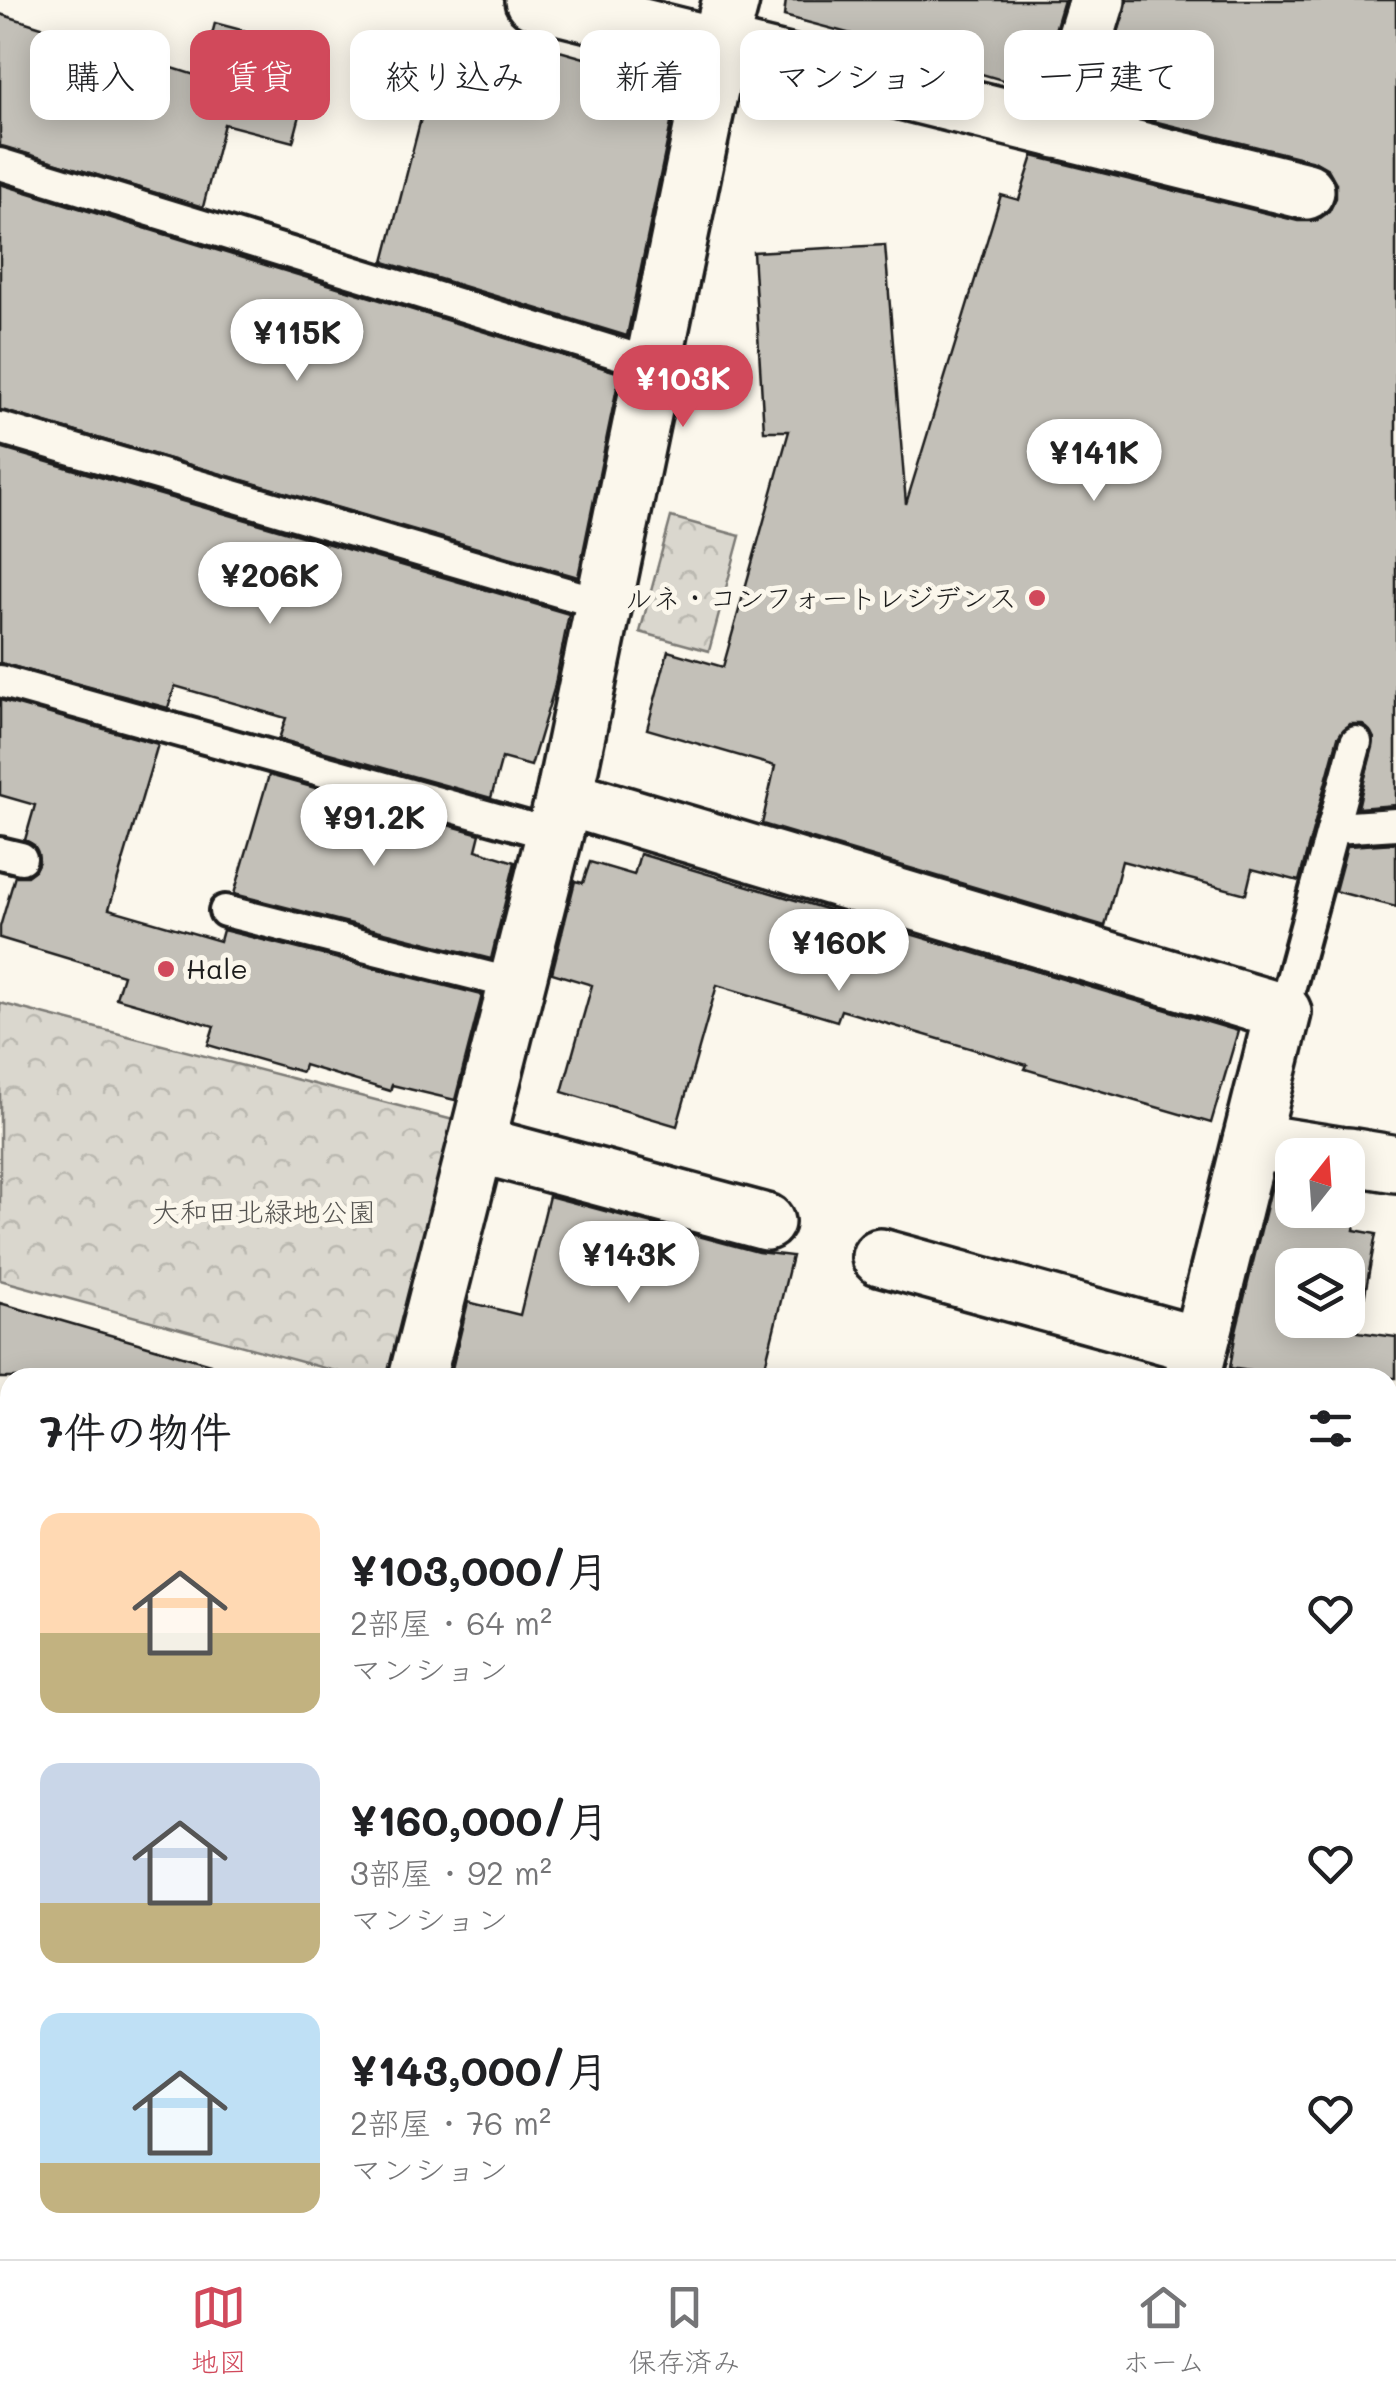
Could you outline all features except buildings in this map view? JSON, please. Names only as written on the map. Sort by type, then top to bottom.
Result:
[{"type":"street","points":[[534,0],[725,23],[1056,130],[1306,192]]},
{"type":"street","points":[[1056,130],[1097,0]]},
{"type":"street","points":[[420,1368],[559,816],[725,23]]},
{"type":"street","points":[[559,816],[1282,1012],[1195,1362],[880,1257]]},
{"type":"street","points":[[1251,1141],[1275,1145]]},
{"type":"street","points":[[476,1144],[766,1222]]},
{"type":"street","points":[[1365,1159],[1396,1164]]},
{"type":"lane","points":[[0,164],[653,364]]},
{"type":"lane","points":[[0,428],[603,604]]},
{"type":"lane","points":[[0,681],[559,816]]},
{"type":"lane","points":[[1282,1012],[1356,742]]},
{"type":"lane","points":[[1335,828],[1396,824]]},
{"type":"lane","points":[[224,911],[514,984]]},
{"type":"green space","points":[[671,517],[740,536],[709,651],[640,632]]},
{"type":"green space","name":"大和田北緑地公園","points":[[0,1003],[457,1121],[396,1368],[324,1368],[0,1280]]},
{"type":"place","name":"ルネ・コンフォートレジデンス","points":[[1037,598]]},
{"type":"place","name":"Hale","points":[[166,969]]}]
